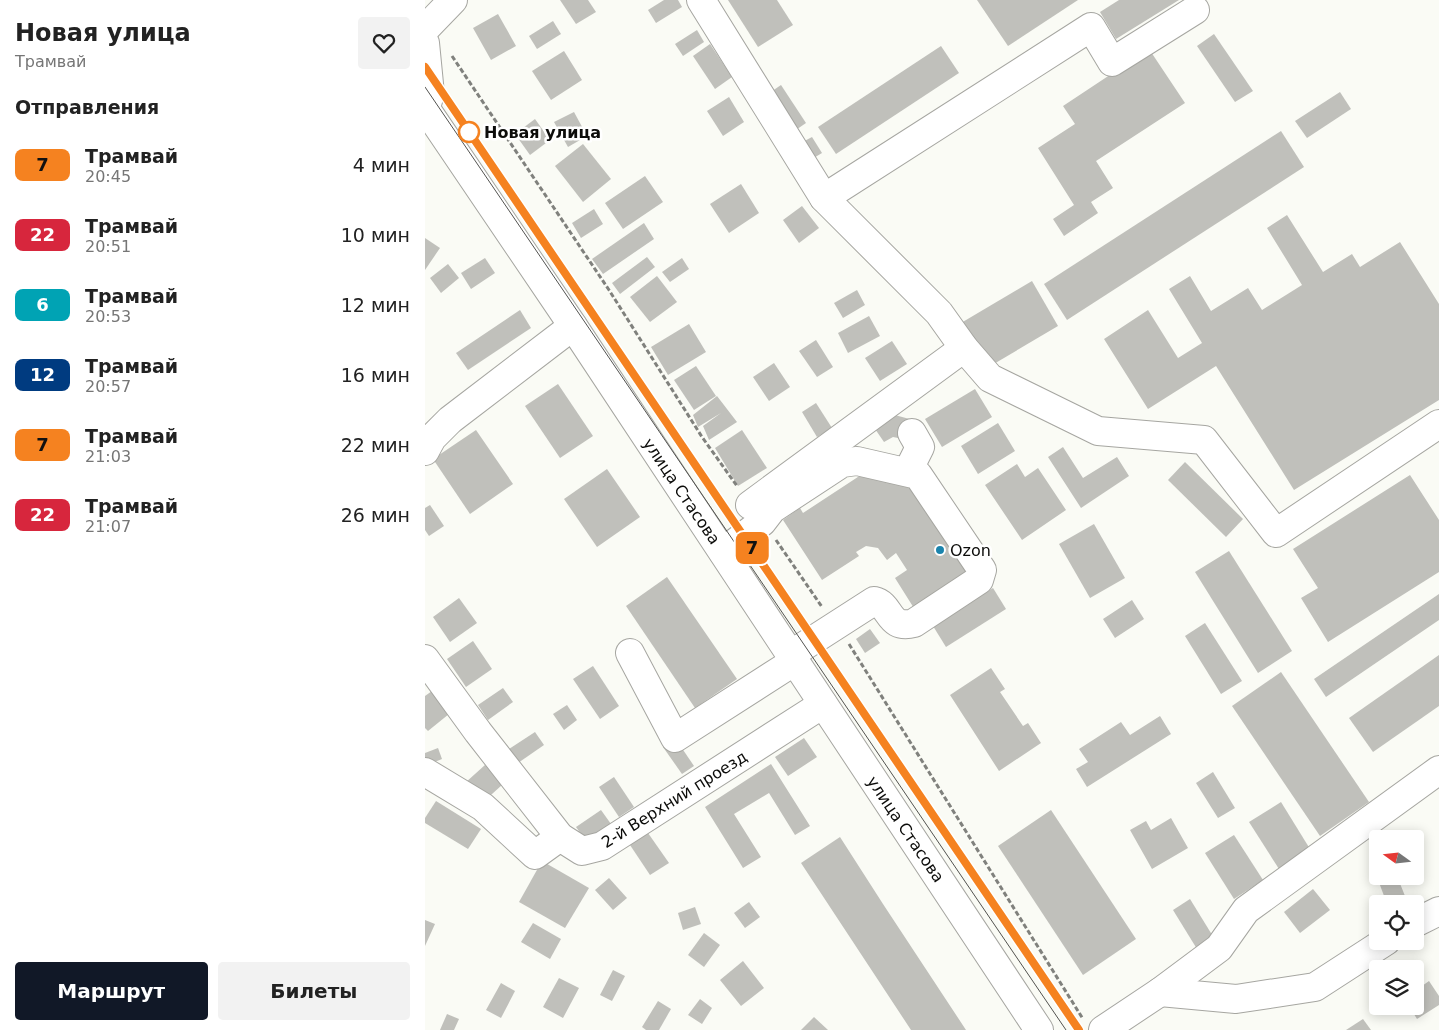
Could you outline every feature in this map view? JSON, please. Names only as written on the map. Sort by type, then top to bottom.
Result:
[{"type":"street","points":[[425,29],[453,0]]},
{"type":"street","points":[[701,0],[824,198],[939,313],[964,348],[990,378],[1098,431],[1204,440],[1276,534],[1439,424]]},
{"type":"street","points":[[824,198],[1091,27],[1112,62],[1195,10]]},
{"type":"street","name":"улица Стасова","points":[[425,43],[430,74],[430,94],[425,110],[573,326],[1039,1030]]},
{"type":"street","points":[[425,450],[432,438],[450,420],[573,326]]},
{"type":"street","points":[[750,505],[964,348]]},
{"type":"street","points":[[908,471],[919,447],[912,433]]},
{"type":"street","points":[[630,653],[675,738],[793,658],[869,603],[879,602],[895,622],[914,623],[982,577],[982,570],[923,479],[908,471],[857,461],[842,463],[772,509],[762,522],[723,552]]},
{"type":"street","name":"2-й Верхний проезд","points":[[425,659],[478,732],[560,837],[582,851],[602,846],[823,704]]},
{"type":"street","points":[[1103,1030],[1160,992],[1219,948],[1246,910],[1439,770]]},
{"type":"street","points":[[425,772],[483,807],[535,855],[560,837]]},
{"type":"street","points":[[1424,918],[1439,911]]},
{"type":"street","points":[[1160,992],[1236,999],[1315,986],[1371,950]]},
{"type":"building","points":[[560,0],[588,0],[596,12],[576,24]]},
{"type":"building","points":[[664,0],[678,0],[682,7],[656,23],[648,10]]},
{"type":"building","points":[[728,0],[777,0],[793,25],[758,47]]},
{"type":"building","points":[[977,0],[1078,0],[1008,46]]},
{"type":"building","points":[[1119,0],[1179,0],[1116,39],[1100,12]]},
{"type":"building","points":[[498,14],[516,46],[491,60],[473,28]]},
{"type":"building","points":[[553,21],[561,34],[537,49],[529,36]]},
{"type":"building","points":[[697,30],[704,42],[683,56],[675,44]]},
{"type":"building","points":[[1214,34],[1253,91],[1235,102],[1197,46]]},
{"type":"building","points":[[710,44],[732,77],[715,89],[693,56]]},
{"type":"building","points":[[941,46],[959,73],[836,154],[818,127]]},
{"type":"building","points":[[1149,49],[1185,103],[1096,161],[1113,188],[1091,202],[1098,213],[1064,236],[1053,219],[1074,205],[1038,148],[1075,124],[1063,106]]},
{"type":"building","points":[[564,51],[582,80],[551,100],[532,71]]},
{"type":"building","points":[[781,85],[806,123],[790,134],[765,96]]},
{"type":"building","points":[[1340,92],[1351,109],[1307,138],[1295,121]]},
{"type":"building","points":[[729,97],[744,122],[723,136],[707,111]]},
{"type":"building","points":[[574,112],[587,136],[568,147],[554,122]]},
{"type":"building","points":[[535,119],[550,140],[530,155],[515,134]]},
{"type":"building","points":[[1281,131],[1304,167],[1067,320],[1044,284]]},
{"type":"building","points":[[812,137],[822,153],[807,162],[797,145]]},
{"type":"building","points":[[583,144],[611,179],[583,202],[555,166]]},
{"type":"building","points":[[645,176],[663,202],[623,229],[605,203]]},
{"type":"building","points":[[741,184],[759,213],[729,233],[710,204]]},
{"type":"building","points":[[802,206],[819,228],[799,243],[783,220]]},
{"type":"building","points":[[594,209],[603,224],[581,238],[572,223]]},
{"type":"building","points":[[1287,215],[1323,272],[1352,254],[1360,267],[1400,242],[1439,304],[1439,400],[1294,490],[1216,366],[1148,409],[1104,339],[1148,310],[1178,358],[1202,343],[1169,289],[1190,276],[1211,311],[1248,288],[1262,310],[1302,285],[1267,228]]},
{"type":"building","points":[[644,223],[654,239],[603,274],[592,259]]},
{"type":"building","points":[[425,238],[440,248],[425,270]]},
{"type":"building","points":[[647,257],[655,267],[620,294],[612,283]]},
{"type":"building","points":[[485,258],[495,273],[471,289],[461,273]]},
{"type":"building","points":[[682,258],[689,269],[670,282],[662,272]]},
{"type":"building","points":[[448,264],[459,278],[441,293],[430,278]]},
{"type":"building","points":[[657,276],[677,302],[650,322],[630,297]]},
{"type":"building","points":[[1032,281],[1058,326],[987,368],[961,323]]},
{"type":"building","points":[[857,290],[865,305],[843,318],[834,303]]},
{"type":"building","points":[[520,310],[531,328],[468,370],[456,353]]},
{"type":"building","points":[[869,316],[880,336],[848,353],[838,333]]},
{"type":"building","points":[[689,324],[706,352],[668,375],[651,347]]},
{"type":"building","points":[[816,340],[833,367],[817,377],[799,351]]},
{"type":"building","points":[[892,341],[907,364],[880,381],[865,358]]},
{"type":"building","points":[[774,363],[790,387],[769,401],[753,377]]},
{"type":"building","points":[[696,366],[716,396],[694,410],[674,380]]},
{"type":"building","points":[[558,384],[593,436],[560,458],[525,406]]},
{"type":"building","points":[[975,389],[992,417],[942,447],[925,419]]},
{"type":"building","points":[[717,396],[737,422],[709,440],[703,426],[721,413],[698,427],[693,415]]},
{"type":"building","points":[[816,403],[832,428],[817,437],[802,412]]},
{"type":"building","points":[[891,414],[917,421],[903,439],[893,437],[884,442],[873,426]]},
{"type":"building","points":[[998,423],[1015,451],[978,474],[961,446]]},
{"type":"building","points":[[476,430],[513,484],[470,514],[433,459]]},
{"type":"building","points":[[742,430],[767,468],[738,486],[715,448]]},
{"type":"building","points":[[1063,447],[1083,478],[1117,457],[1129,476],[1081,508],[1048,457]]},
{"type":"building","points":[[1185,462],[1243,519],[1226,537],[1168,480]]},
{"type":"building","points":[[1017,464],[1025,477],[1038,468],[1066,510],[1022,540],[985,485]]},
{"type":"building","points":[[607,469],[640,517],[597,547],[564,499]]},
{"type":"building","points":[[867,471],[911,481],[973,576],[917,613],[895,578],[907,570],[896,553],[887,560],[878,548],[866,546],[856,552],[859,556],[822,580],[783,520],[800,508],[803,513]]},
{"type":"building","points":[[1410,475],[1439,520],[1439,572],[1328,642],[1301,598],[1318,588],[1293,549]]},
{"type":"building","points":[[430,505],[444,526],[429,536],[425,530],[425,508]]},
{"type":"building","points":[[1094,524],[1125,578],[1090,598],[1059,544]]},
{"type":"building","points":[[1229,551],[1292,651],[1258,673],[1195,572]]},
{"type":"building","points":[[667,577],[737,679],[695,708],[626,606]]},
{"type":"building","points":[[993,588],[1006,609],[946,647],[933,626]]},
{"type":"building","points":[[1439,594],[1439,620],[1326,697],[1314,679]]},
{"type":"building","points":[[459,598],[477,623],[450,642],[433,617]]},
{"type":"building","points":[[1132,600],[1144,619],[1115,638],[1103,619]]},
{"type":"building","points":[[1205,623],[1242,681],[1221,694],[1185,636]]},
{"type":"building","points":[[870,629],[880,643],[865,653],[856,639]]},
{"type":"building","points":[[473,641],[492,669],[466,687],[447,659]]},
{"type":"building","points":[[1439,655],[1439,706],[1373,752],[1349,718]]},
{"type":"building","points":[[593,666],[619,706],[600,719],[573,679]]},
{"type":"building","points":[[991,668],[1005,689],[1000,692],[1023,726],[1028,723],[1041,743],[999,771],[950,695]]},
{"type":"building","points":[[1281,672],[1369,802],[1320,836],[1232,706]]},
{"type":"building","points":[[503,688],[513,702],[488,720],[478,705]]},
{"type":"building","points":[[432,691],[449,714],[428,731],[425,728],[425,696]]},
{"type":"building","points":[[567,705],[577,720],[564,730],[553,714]]},
{"type":"building","points":[[1160,716],[1171,734],[1087,787],[1076,769],[1088,762],[1079,749],[1121,722],[1130,735]]},
{"type":"building","points":[[535,732],[544,745],[518,763],[509,749]]},
{"type":"building","points":[[675,738],[694,766],[682,774],[663,747]]},
{"type":"building","points":[[804,738],[817,757],[788,776],[775,757]]},
{"type":"building","points":[[438,748],[442,759],[425,766],[425,753]]},
{"type":"building","points":[[771,764],[810,826],[795,835],[769,793],[734,814],[761,857],[743,868],[705,807]]},
{"type":"building","points":[[485,765],[502,785],[482,803],[465,783]]},
{"type":"building","points":[[1213,772],[1235,808],[1218,818],[1196,783]]},
{"type":"building","points":[[614,777],[634,807],[619,817],[599,787]]},
{"type":"building","points":[[436,801],[481,829],[468,849],[425,823],[425,818]]},
{"type":"building","points":[[1281,802],[1310,849],[1279,869],[1249,822]]},
{"type":"building","points":[[601,810],[611,824],[586,841],[576,827]]},
{"type":"building","points":[[1051,810],[1136,939],[1083,975],[998,846]]},
{"type":"building","points":[[1171,818],[1188,848],[1152,869],[1130,830],[1146,821],[1151,830]]},
{"type":"building","points":[[648,833],[669,863],[650,875],[630,845]]},
{"type":"building","points":[[1234,835],[1263,880],[1234,899],[1205,853]]},
{"type":"building","points":[[840,837],[966,1030],[911,1030],[801,863]]},
{"type":"building","points":[[542,861],[589,888],[565,928],[519,902]]},
{"type":"building","points":[[609,878],[627,898],[613,910],[595,890]]},
{"type":"building","points":[[1380,885],[1401,885],[1405,895],[1384,895]]},
{"type":"building","points":[[1313,889],[1330,910],[1300,933],[1284,912]]},
{"type":"building","points":[[1190,899],[1214,938],[1197,949],[1173,910]]},
{"type":"building","points":[[749,902],[760,917],[745,928],[734,913]]},
{"type":"building","points":[[695,907],[701,924],[683,930],[678,913]]},
{"type":"building","points":[[425,920],[435,924],[425,946]]},
{"type":"building","points":[[533,923],[561,939],[550,959],[521,942]]},
{"type":"building","points":[[704,933],[720,945],[704,967],[688,955]]},
{"type":"building","points":[[743,961],[764,988],[741,1006],[720,980]]},
{"type":"building","points":[[613,970],[625,976],[612,1001],[600,995]]},
{"type":"building","points":[[559,978],[579,988],[563,1018],[543,1007]]},
{"type":"building","points":[[1429,981],[1439,996],[1439,1005],[1424,1015],[1424,985]]},
{"type":"building","points":[[501,983],[515,991],[501,1018],[486,1010]]},
{"type":"building","points":[[700,999],[712,1008],[702,1024],[688,1015]]},
{"type":"building","points":[[658,1001],[671,1009],[659,1030],[646,1030],[642,1027]]},
{"type":"building","points":[[447,1014],[459,1019],[454,1030],[440,1030]]},
{"type":"building","points":[[1415,1015],[1423,1015],[1417,1019]]},
{"type":"building","points":[[814,1017],[828,1030],[801,1030]]},
{"type":"building","points":[[1363,1019],[1371,1030],[1346,1030]]},
{"type":"tram line","points":[[425,67],[1079,1030]]},
{"type":"tram line","name":"7","points":[[425,67],[1079,1030]]},
{"type":"tram line","points":[[425,87],[1066,1030]]},
{"type":"place","name":"Новая улица","points":[[469,132]]},
{"type":"place","name":"Ozon","points":[[940,550]]}]
